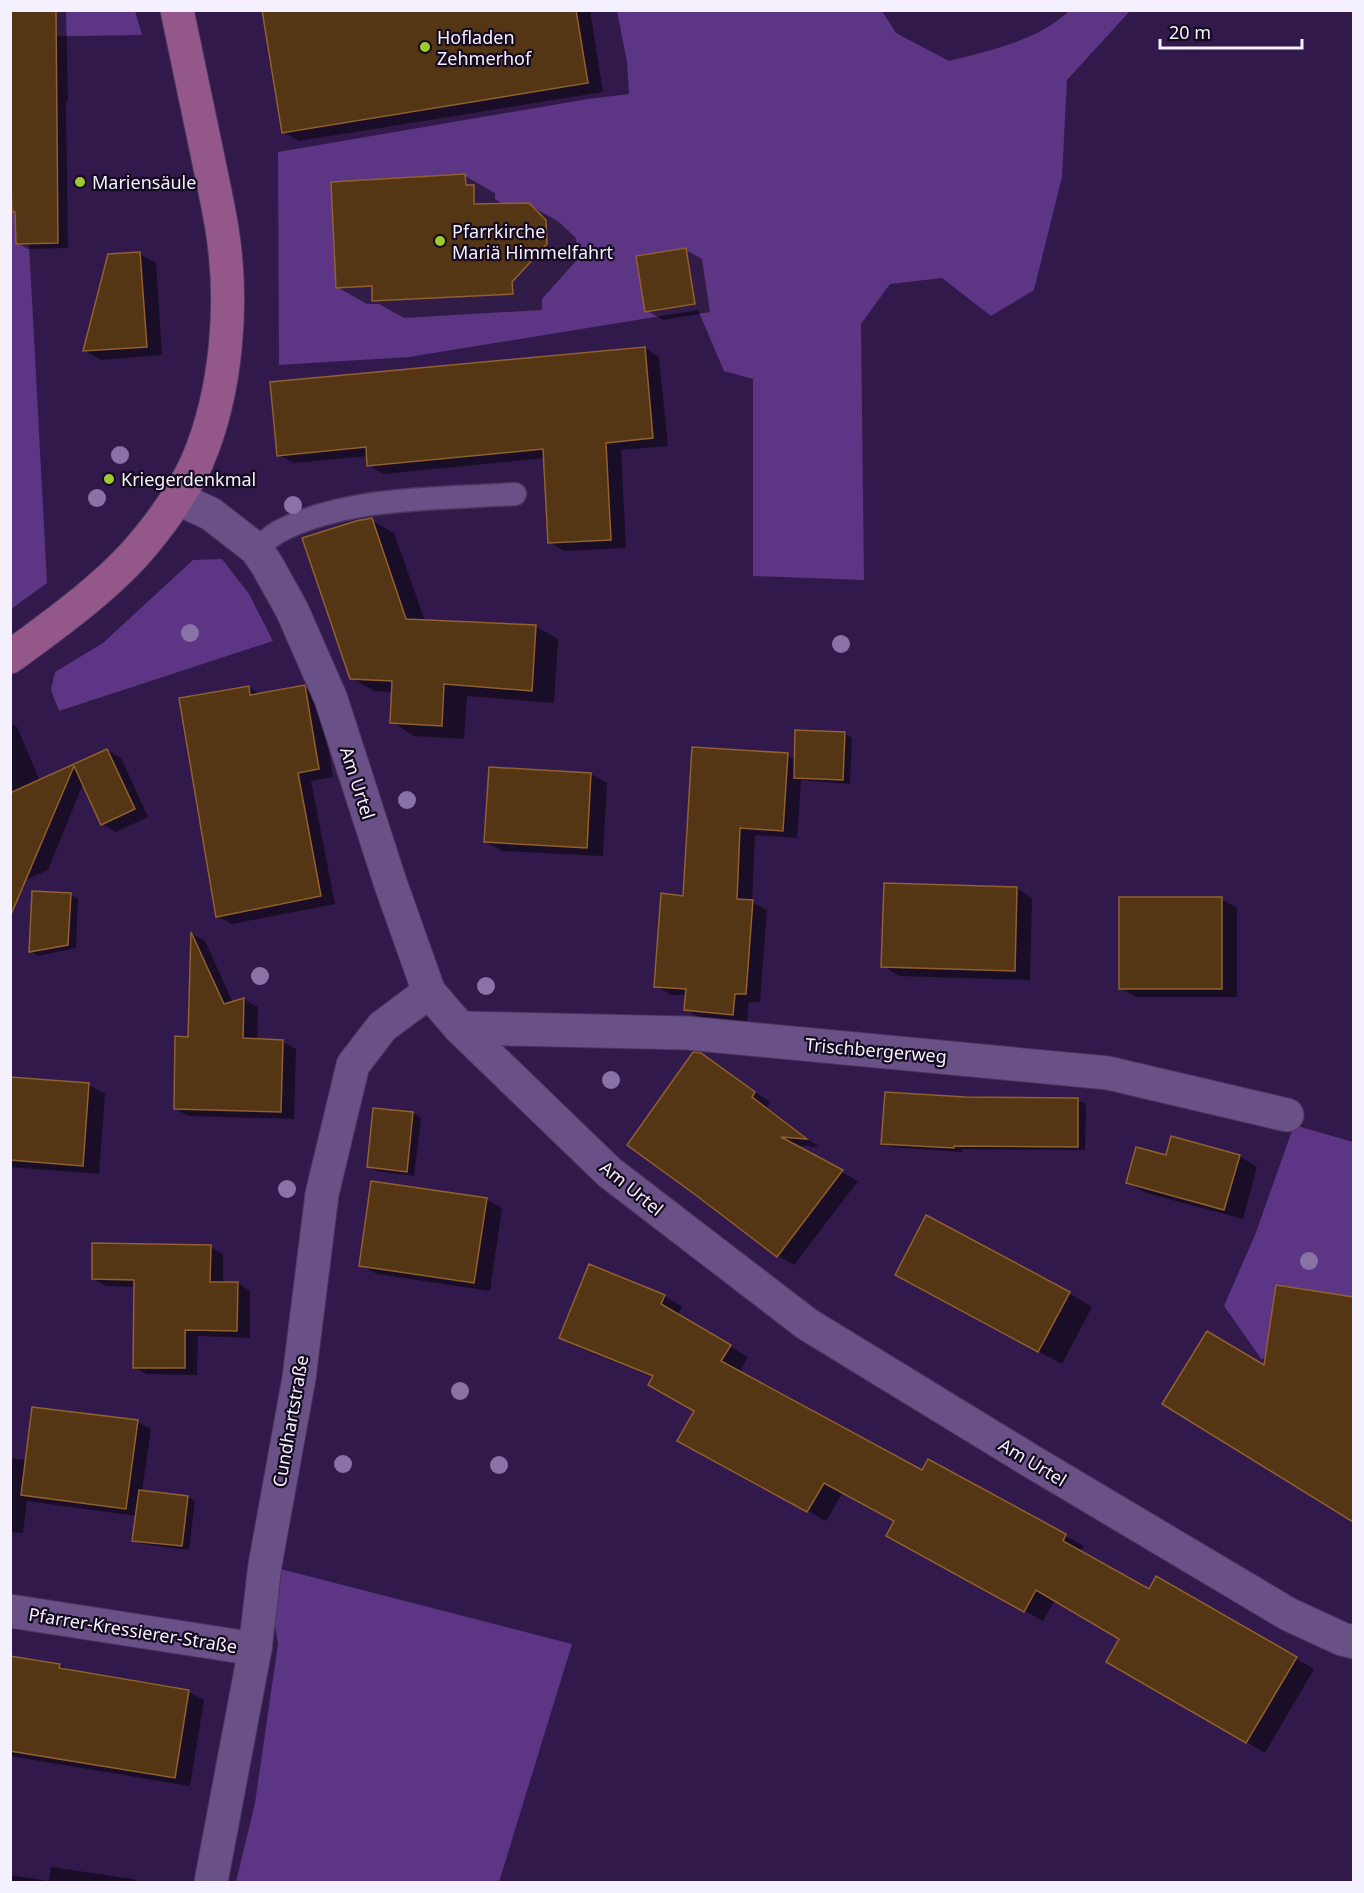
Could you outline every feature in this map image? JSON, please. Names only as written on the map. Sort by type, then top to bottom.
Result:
[{"type":"main road","points":[[10,657],[54,626],[100,587],[144,543],[177,498],[197,462],[212,419],[226,343],[227,298],[223,231],[177,10]]},
{"type":"street","name":"Am Urtel","points":[[177,498],[212,513],[256,549],[292,610],[331,699],[390,882],[429,992],[460,1028],[609,1172],[807,1324],[1288,1614],[1353,1642]]},
{"type":"street","name":"Cundhartstraße","points":[[211,1882],[255,1649],[265,1566],[299,1378],[322,1194],[353,1065],[382,1027],[429,992]]},
{"type":"street","name":"Trischbergerweg","points":[[460,1028],[687,1033],[1108,1073],[1287,1115]]},
{"type":"street","name":"Pfarrer-Kressierer-Straße","points":[[10,1611],[255,1649]]},
{"type":"lane","points":[[256,549],[278,532],[330,512],[385,502],[515,494]]},
{"type":"shaded area","points":[[10,11],[135,11],[142,35],[11,37]]},
{"type":"shaded area","points":[[617,11],[882,11],[896,33],[949,61],[1028,37],[1043,30],[1069,11],[1130,11],[1067,80],[1062,177],[1034,290],[991,316],[942,278],[890,284],[861,324],[864,580],[753,576],[753,379],[724,371],[698,310],[409,357],[279,365],[278,152],[629,94],[627,62]]},
{"type":"shaded area","points":[[10,98],[57,147],[58,211],[16,212],[29,243],[47,583],[11,609]]},
{"type":"shaded area","points":[[222,559],[249,594],[273,641],[59,711],[51,690],[55,672],[103,643],[193,560]]},
{"type":"shaded area","points":[[1294,1125],[1353,1142],[1353,1387],[1276,1340],[1262,1360],[1224,1306],[1255,1235]]},
{"type":"shaded area","points":[[265,1565],[572,1644],[499,1882],[236,1882],[255,1803],[278,1644]]},
{"type":"building","points":[[10,10],[56,10],[58,243],[16,244],[10,163]]},
{"type":"building","name":"Hofladen Zehmerhof","points":[[262,10],[576,10],[588,83],[282,133]]},
{"type":"building","name":"Pfarrkirche Mariä Himmelfahrt","points":[[465,174],[466,185],[474,185],[474,204],[529,203],[546,220],[547,244],[512,282],[513,294],[372,301],[372,286],[336,288],[331,182]]},
{"type":"building","points":[[686,248],[695,304],[645,312],[636,256]]},
{"type":"building","points":[[140,252],[147,347],[83,351],[108,254]]},
{"type":"building","points":[[645,347],[653,438],[606,443],[611,540],[548,543],[543,449],[367,466],[366,447],[277,456],[270,382]]},
{"type":"building","points":[[372,518],[406,619],[536,625],[532,691],[444,684],[442,726],[390,723],[392,681],[350,679],[302,538]]},
{"type":"building","points":[[305,685],[319,769],[298,773],[321,896],[216,917],[179,698],[249,686],[250,695]]},
{"type":"building","points":[[795,730],[845,732],[843,780],[794,778]]},
{"type":"building","points":[[692,747],[788,753],[783,831],[740,828],[737,899],[753,900],[746,994],[735,994],[733,1015],[684,1010],[686,989],[654,987],[661,893],[683,896]]},
{"type":"building","points":[[107,749],[135,809],[101,825],[74,766],[10,917],[10,793]]},
{"type":"building","points":[[489,767],[591,773],[587,848],[484,842]]},
{"type":"building","points":[[884,883],[1017,887],[1015,971],[881,967]]},
{"type":"building","points":[[32,891],[71,893],[68,945],[29,952]]},
{"type":"building","points":[[1119,897],[1222,897],[1222,989],[1119,989]]},
{"type":"building","points":[[191,932],[224,1004],[244,998],[243,1038],[283,1040],[281,1112],[174,1109],[175,1036],[188,1037]]},
{"type":"building","points":[[693,1052],[701,1053],[755,1092],[752,1097],[807,1139],[781,1137],[843,1170],[777,1257],[627,1145]]},
{"type":"building","points":[[10,1077],[89,1083],[83,1166],[10,1160]]},
{"type":"building","points":[[885,1092],[965,1097],[1078,1098],[1078,1147],[954,1146],[954,1148],[881,1144]]},
{"type":"building","points":[[373,1108],[413,1112],[407,1172],[367,1167]]},
{"type":"building","points":[[1171,1136],[1240,1155],[1224,1210],[1126,1183],[1136,1147],[1166,1155]]},
{"type":"building","points":[[371,1181],[487,1198],[474,1283],[359,1266]]},
{"type":"building","points":[[926,1215],[1070,1292],[1038,1352],[895,1275]]},
{"type":"building","points":[[92,1243],[211,1245],[210,1282],[238,1282],[237,1331],[185,1330],[185,1368],[133,1368],[134,1280],[92,1279]]},
{"type":"building","points":[[589,1264],[665,1295],[661,1304],[731,1345],[721,1361],[922,1470],[928,1459],[1066,1534],[1063,1541],[1149,1589],[1156,1576],[1297,1657],[1246,1743],[1106,1662],[1119,1639],[1036,1590],[1024,1612],[886,1536],[894,1521],[824,1483],[807,1512],[677,1441],[694,1411],[648,1385],[653,1376],[559,1338]]},
{"type":"building","points":[[1276,1285],[1353,1297],[1353,1522],[1162,1404],[1207,1331],[1264,1365]]},
{"type":"building","points":[[32,1407],[138,1420],[126,1509],[21,1495]]},
{"type":"building","points":[[139,1490],[188,1496],[182,1546],[132,1541]]},
{"type":"building","points":[[10,1656],[60,1664],[59,1668],[189,1690],[175,1778],[10,1751]]},
{"type":"place","name":"Hofladen Zehmerhof","points":[[425,47]]},
{"type":"place","name":"Mariensäule","points":[[80,182]]},
{"type":"place","name":"Pfarrkirche Mariä Himmelfahrt","points":[[440,241]]},
{"type":"place","name":"Kriegerdenkmal","points":[[109,479]]}]
